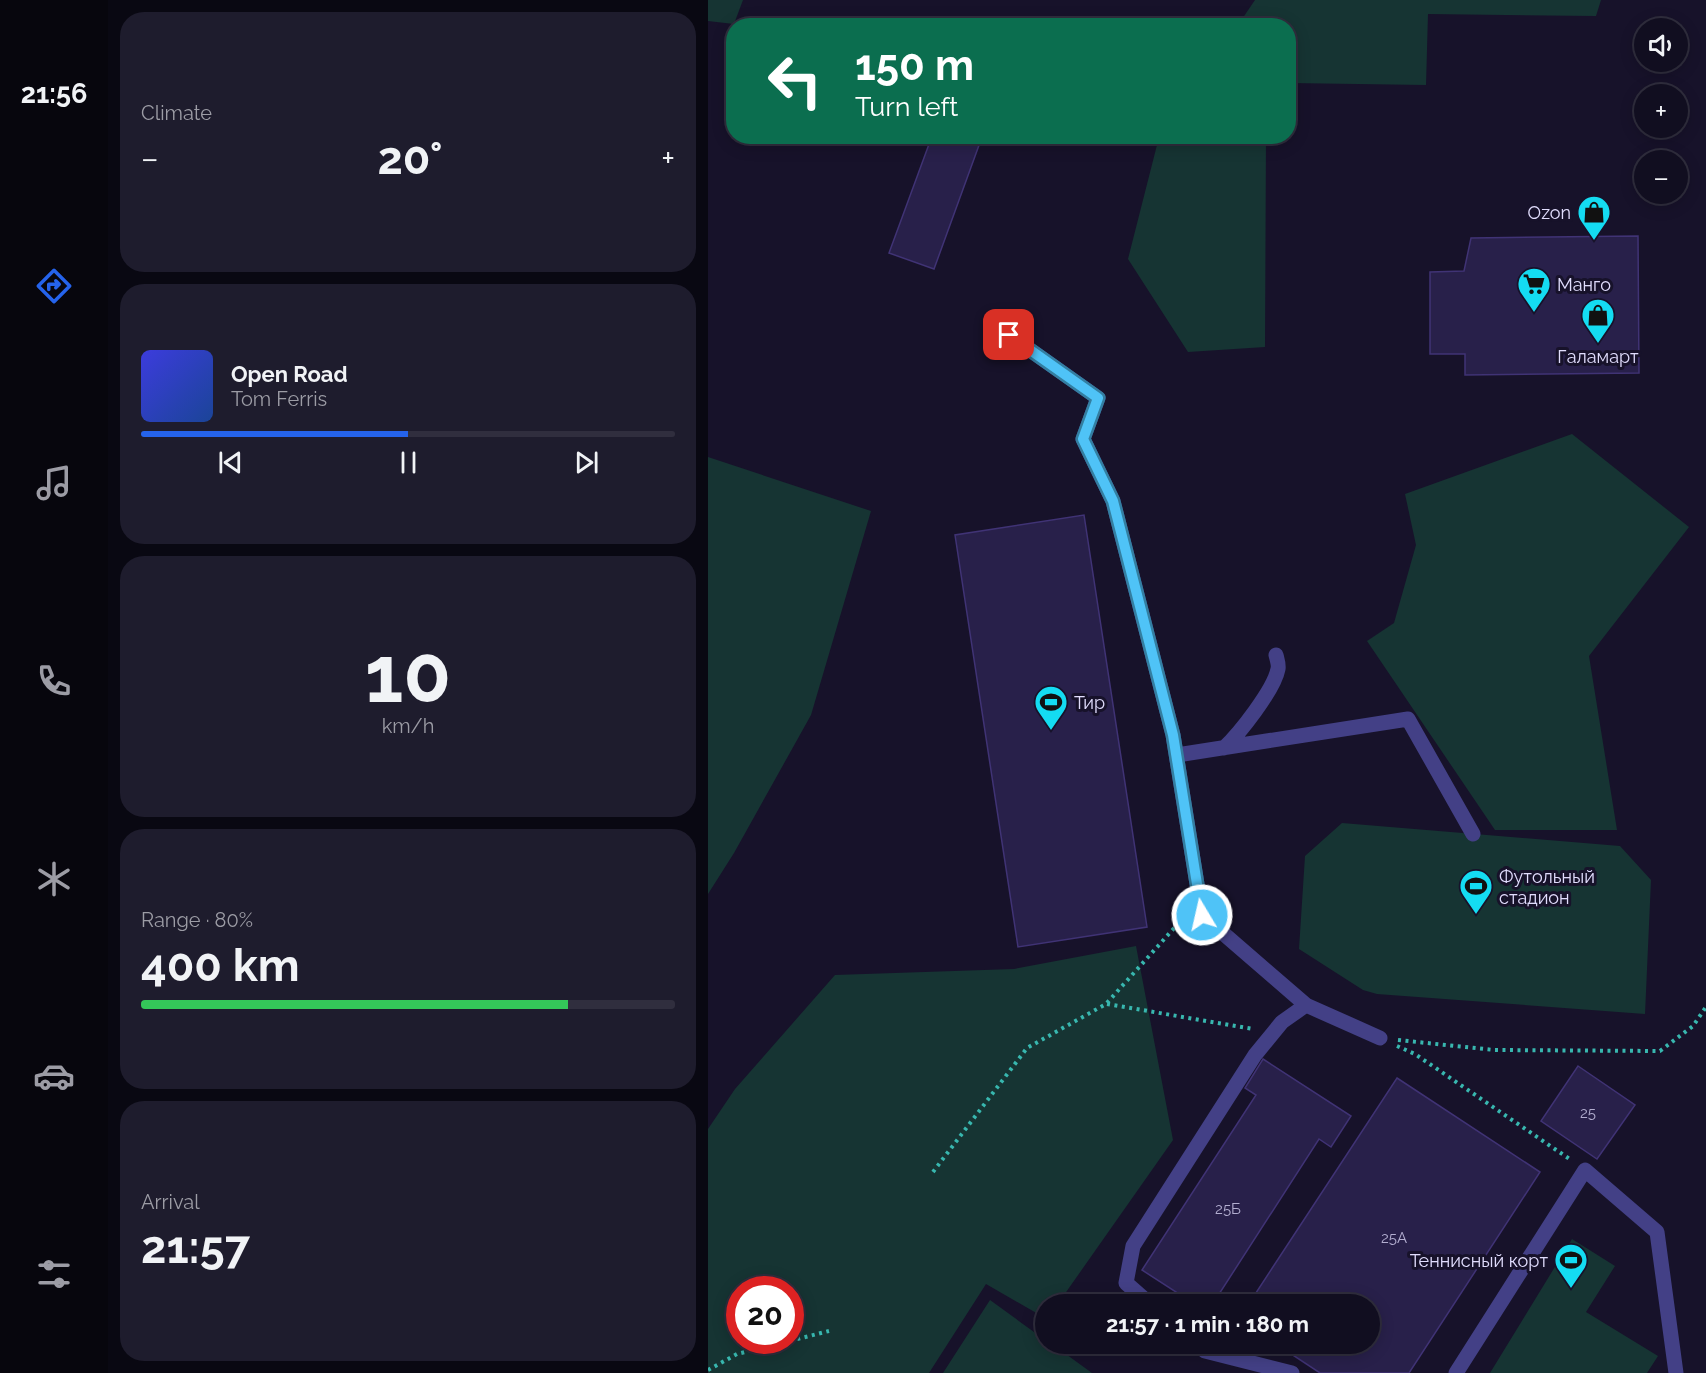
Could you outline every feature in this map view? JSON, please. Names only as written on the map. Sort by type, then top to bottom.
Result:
[{"type":"lane","points":[[1009,335],[1098,398],[1083,439],[1113,501],[1173,735],[1202,915],[1306,1005],[1380,1038]]},
{"type":"lane","points":[[1224,748],[1236,737],[1268,691],[1278,669],[1276,655]]},
{"type":"lane","points":[[1177,755],[1408,719],[1473,834]]},
{"type":"lane","points":[[1138,1294],[1126,1283],[1133,1246],[1255,1055],[1282,1022],[1306,1005]]},
{"type":"lane","points":[[1456,1373],[1585,1170],[1657,1232],[1676,1373]]},
{"type":"lane","points":[[1217,1354],[1292,1373]]},
{"type":"path","points":[[933,1172],[1027,1048],[1106,1004],[1199,900]]},
{"type":"path","points":[[1106,1004],[1273,1032]]},
{"type":"path","points":[[1380,1038],[1494,1050],[1660,1051],[1693,1026],[1706,1007]]},
{"type":"path","points":[[1380,1038],[1415,1054],[1585,1170]]},
{"type":"path","points":[[804,1337],[828,1331]]},
{"type":"path","points":[[708,1370],[737,1354]]},
{"type":"green space","points":[[708,0],[743,0],[736,18],[726,18],[726,23],[708,21]]},
{"type":"green space","points":[[1255,0],[1601,0],[1596,16],[1428,14],[1426,85],[1296,83],[1296,18],[1243,18]]},
{"type":"green space","points":[[1157,144],[1266,144],[1265,347],[1188,352],[1128,259]]},
{"type":"green space","points":[[1572,434],[1689,527],[1589,656],[1617,830],[1495,830],[1367,641],[1394,623],[1416,545],[1405,494]]},
{"type":"green space","points":[[708,457],[871,511],[811,715],[734,853],[708,894]]},
{"type":"green space","name":"Футольный стадион","points":[[1342,823],[1620,846],[1651,880],[1645,1014],[1377,994],[1363,990],[1299,949],[1305,856]]},
{"type":"green space","points":[[1136,946],[1173,1140],[1065,1294],[1035,1294],[1035,1312],[986,1284],[929,1373],[708,1373],[708,1129],[735,1089],[835,975],[1014,969]]},
{"type":"green space","name":"Теннисный корт","points":[[1572,1239],[1615,1266],[1586,1312],[1658,1356],[1647,1373],[1490,1373]]},
{"type":"green space","points":[[990,1300],[1035,1333],[1035,1354],[1066,1354],[1092,1373],[943,1373]]},
{"type":"building","points":[[929,144],[979,144],[934,269],[889,253]]},
{"type":"building","name":"Манго","points":[[1638,236],[1639,373],[1465,375],[1465,354],[1430,354],[1430,272],[1464,271],[1471,238]]},
{"type":"building","name":"Тир","points":[[1084,515],[1147,927],[1018,947],[955,535]]},
{"type":"building","points":[[1263,1059],[1351,1116],[1331,1147],[1319,1139],[1219,1294],[1179,1294],[1142,1270],[1256,1095],[1245,1088]]},
{"type":"building","points":[[1578,1066],[1635,1105],[1597,1159],[1541,1121]]},
{"type":"building","points":[[1397,1078],[1540,1172],[1409,1373],[1320,1373],[1291,1354],[1380,1354],[1380,1294],[1255,1294]]},
{"type":"place","name":"Ozon","points":[[1594,241]]},
{"type":"place","name":"Манго","points":[[1534,313]]},
{"type":"place","name":"Галамарт","points":[[1598,344]]},
{"type":"place","name":"Тир","points":[[1051,731]]},
{"type":"place","name":"Футольный стадион","points":[[1476,915]]},
{"type":"place","name":"Теннисный корт","points":[[1571,1289]]},
{"type":"route","points":[[1009,335],[1098,398],[1083,439],[1113,501],[1173,735],[1202,915]]}]
